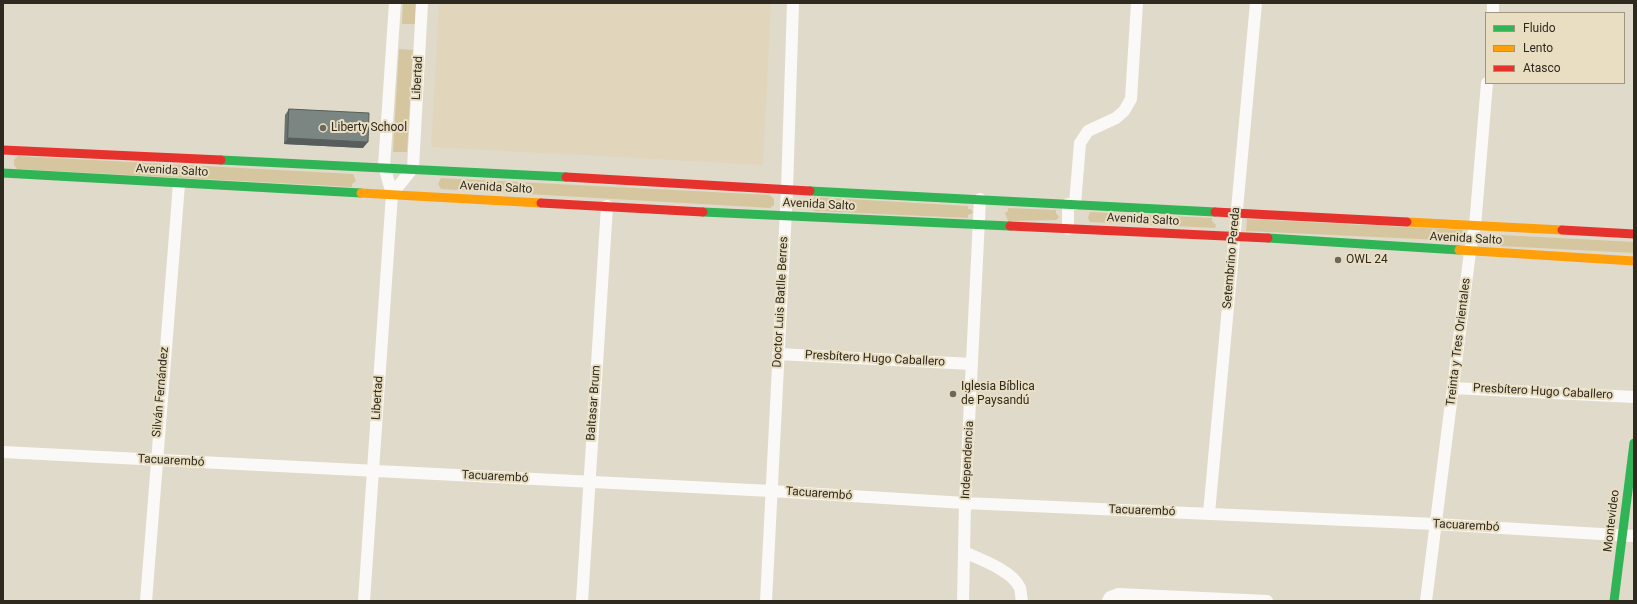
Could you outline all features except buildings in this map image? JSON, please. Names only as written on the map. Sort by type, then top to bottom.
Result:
[{"type":"street","name":"Libertad","points":[[364,601],[392,194],[384,166],[395,3]]},
{"type":"street","name":"Libertad","points":[[412,168],[422,3]]},
{"type":"street","name":"Doctor Luis Batlle Berres","points":[[766,601],[770,491],[787,190],[793,3]]},
{"type":"street","points":[[1068,229],[1080,144],[1088,131],[1116,118],[1124,111],[1131,99],[1137,3]]},
{"type":"street","name":"Setembrino Pereda","points":[[1209,514],[1256,3]]},
{"type":"street","name":"Treinta y Tres Orientales","points":[[1426,601],[1470,252],[1475,226],[1487,84]]},
{"type":"street","name":"Avenida Salto","points":[[3,150],[384,166],[787,190],[1236,212],[1634,234]]},
{"type":"street","points":[[392,194],[412,168]]},
{"type":"street","name":"Avenida Salto","points":[[3,173],[179,184],[392,194],[785,216],[1234,236],[1470,252],[1634,261]]},
{"type":"street","name":"Silván Fernández","points":[[146,601],[179,184]]},
{"type":"street","name":"Independencia","points":[[963,601],[980,199]]},
{"type":"street","name":"Baltasar Brum","points":[[582,601],[607,206]]},
{"type":"street","name":"Presbítero Hugo Caballero","points":[[778,354],[972,364]]},
{"type":"street","name":"Presbítero Hugo Caballero","points":[[1453,388],[1634,397]]},
{"type":"street","name":"Montevideo","points":[[1614,601],[1628,536],[1634,443]]},
{"type":"street","name":"Tacuarembó","points":[[3,452],[770,491],[966,503],[1435,524],[1628,536]]},
{"type":"street","points":[[964,552],[1002,570],[1013,579],[1019,587],[1022,601]]},
{"type":"street","points":[[1108,601],[1110,597],[1118,594],[1267,601]]},
{"type":"shaded area","points":[[403,3],[416,3],[415,24],[402,24]]},
{"type":"shaded area","points":[[439,3],[771,3],[763,165],[431,147]]},
{"type":"shaded area","points":[[399,49],[413,50],[407,152],[393,152]]},
{"type":"shaded area","points":[[18,156],[353,174],[356,181],[352,184],[352,187],[17,169],[14,165],[14,160]]},
{"type":"shaded area","points":[[441,178],[770,195],[774,199],[774,205],[770,208],[441,189],[438,184]]},
{"type":"shaded area","points":[[815,197],[968,206],[968,209],[971,209],[973,213],[968,215],[968,218],[815,211],[810,207],[810,201]]},
{"type":"shaded area","points":[[1008,208],[1056,210],[1059,217],[1056,220],[1008,221],[1005,213],[1008,211]]},
{"type":"shaded area","points":[[1090,212],[1212,218],[1212,221],[1216,225],[1215,228],[1090,222],[1088,218]]},
{"type":"shaded area","points":[[1247,219],[1463,230],[1462,241],[1246,231]]},
{"type":"shaded area","points":[[1501,235],[1634,242],[1634,253],[1500,246]]},
{"type":"traffic: fast","points":[[221,160],[566,177]]},
{"type":"traffic: fast","points":[[3,173],[361,193]]},
{"type":"traffic: fast","points":[[810,191],[1215,212]]},
{"type":"traffic: fast","points":[[703,212],[1010,226]]},
{"type":"traffic: fast","points":[[1268,238],[1459,250]]},
{"type":"traffic: fast","points":[[1614,601],[1634,443]]},
{"type":"traffic: slow","points":[[361,193],[541,203]]},
{"type":"traffic: slow","points":[[1407,222],[1562,230]]},
{"type":"traffic: slow","points":[[1459,250],[1634,261]]},
{"type":"traffic: jam","points":[[3,150],[221,160]]},
{"type":"traffic: jam","points":[[566,177],[810,191]]},
{"type":"traffic: jam","points":[[541,203],[703,212]]},
{"type":"traffic: jam","points":[[1215,212],[1407,222]]},
{"type":"traffic: jam","points":[[1010,226],[1268,238]]},
{"type":"traffic: jam","points":[[1562,230],[1634,234]]},
{"type":"place","name":"Liberty School","points":[[323,128]]},
{"type":"place","name":"OWL 24","points":[[1338,260]]},
{"type":"place","name":"Iglesia Bíblica de Paysandú","points":[[953,394]]}]
